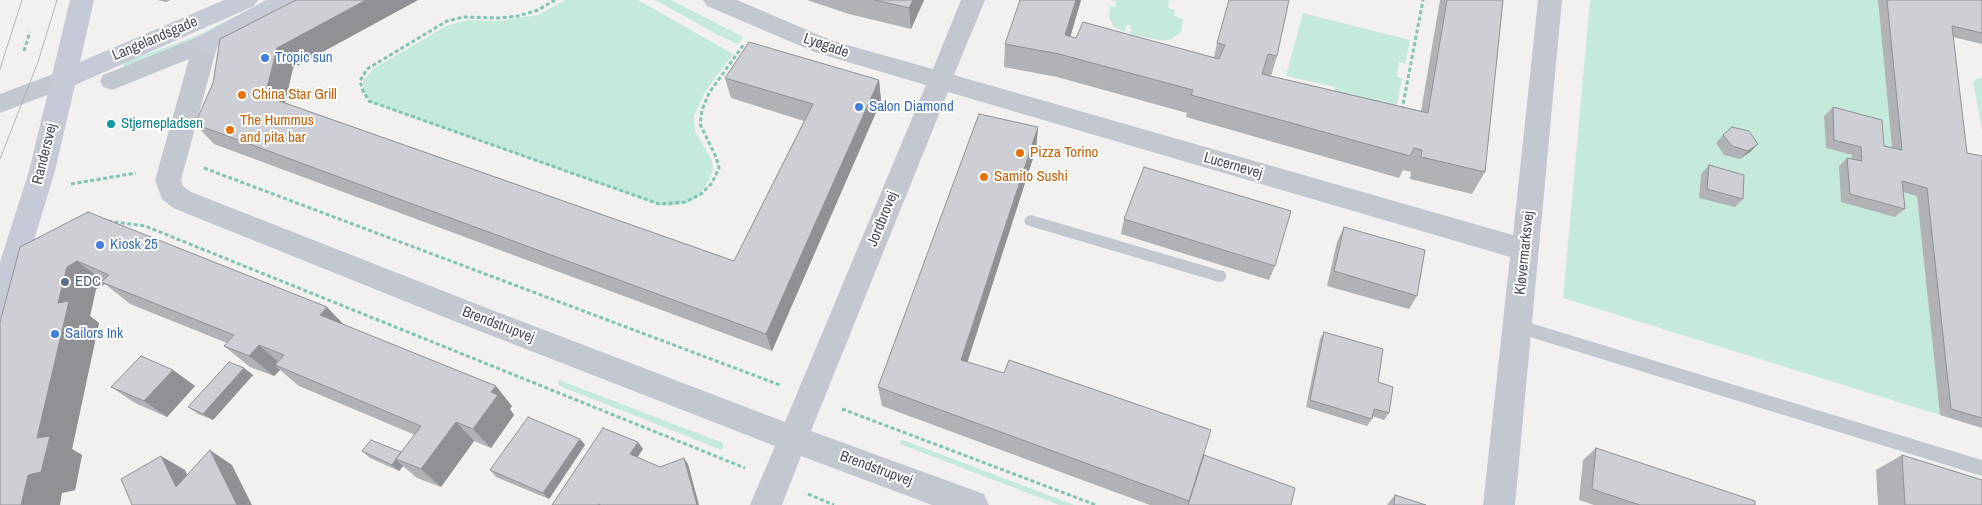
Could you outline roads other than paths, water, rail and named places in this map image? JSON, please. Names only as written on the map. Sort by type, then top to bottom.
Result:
[{"type":"street","name":"Randersvej","points":[[0,306],[36,191],[82,0]]},
{"type":"street","name":"Langelandsgade","points":[[64,79],[246,0]]},
{"type":"street","name":"Langelandsgade","points":[[112,81],[206,43],[284,0]]},
{"type":"street","name":"Lyøgade","points":[[715,0],[824,47],[941,80]]},
{"type":"street","name":"Jordbrovej","points":[[771,493],[973,0]]},
{"type":"street","name":"Kløvermarksvej","points":[[1499,505],[1550,0]]},
{"type":"street","name":"Brendstrupvej","points":[[206,43],[170,167],[168,180],[171,192],[182,200],[469,314],[973,505]]},
{"type":"street","points":[[0,104],[64,79]]},
{"type":"street","name":"Lucernevej","points":[[941,80],[1525,250]]},
{"type":"lane","points":[[1031,221],[1219,276]]},
{"type":"lane","points":[[1517,326],[1982,468]]},
{"type":"tram line","points":[[0,69],[22,0]]},
{"type":"tram line","points":[[0,159],[38,62],[57,0]]},
{"type":"place","name":"Tropic sun","points":[[265,58]]},
{"type":"place","name":"China Star Grill","points":[[242,95]]},
{"type":"place","name":"Salon Diamond","points":[[859,107]]},
{"type":"place","name":"Stjernepladsen","points":[[111,124]]},
{"type":"place","name":"The Hummus and pita bar","points":[[230,130]]},
{"type":"place","name":"Pizza Torino","points":[[1020,153]]},
{"type":"place","name":"Samito Sushi","points":[[984,177]]},
{"type":"place","name":"Kiosk 25","points":[[100,245]]},
{"type":"place","name":"EDC","points":[[65,282]]},
{"type":"place","name":"Sailors Ink","points":[[55,334]]}]
